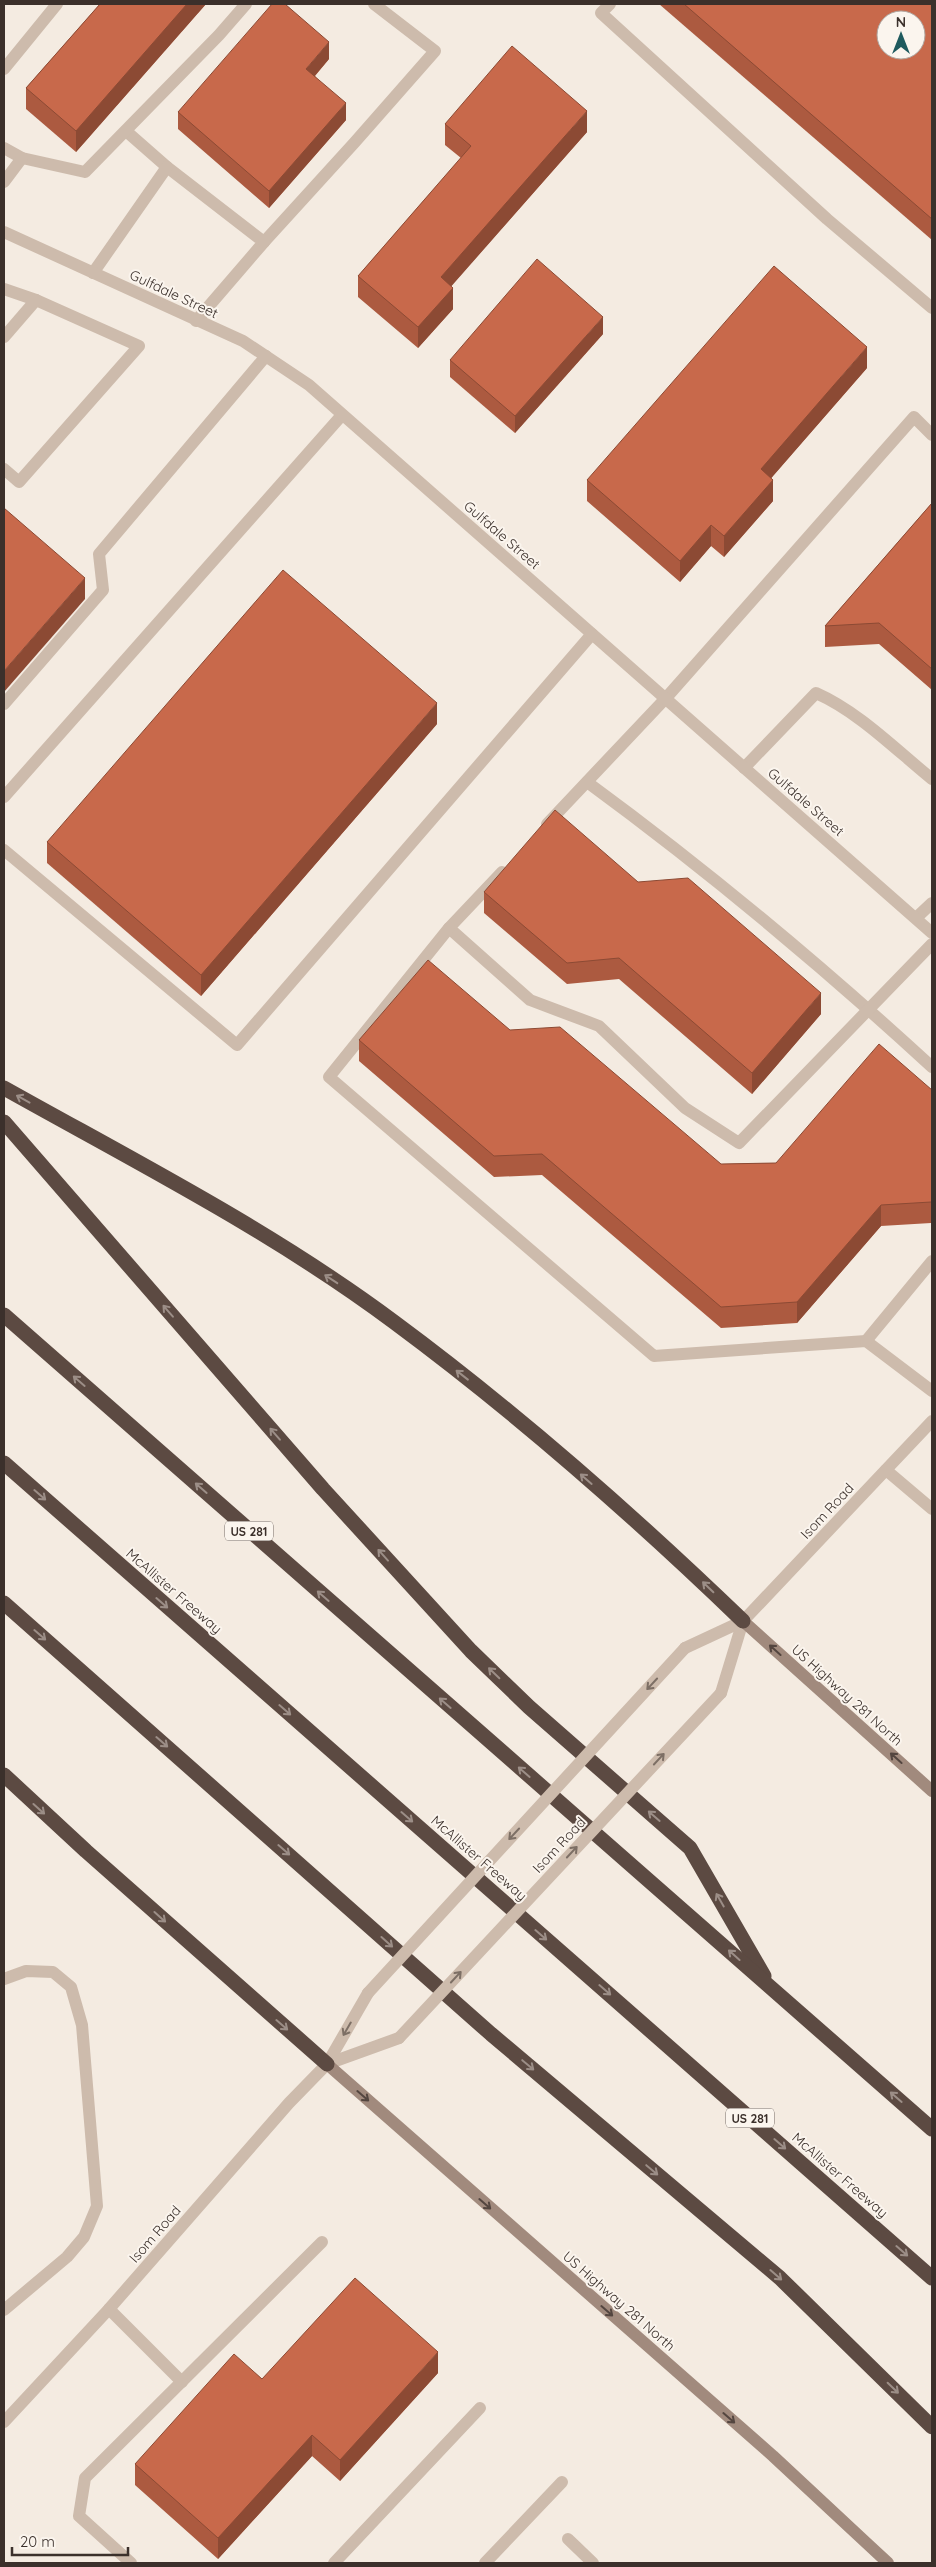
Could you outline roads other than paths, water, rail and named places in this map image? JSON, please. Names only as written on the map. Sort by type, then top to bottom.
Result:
[{"type":"highway","points":[[4,1088],[175,1182],[248,1226],[394,1321],[559,1455],[694,1574],[743,1621]]},
{"type":"highway","points":[[4,1122],[317,1482],[471,1651],[529,1708],[690,1848],[771,1988]]},
{"type":"highway","name":"US 281","points":[[4,1315],[932,2129]]},
{"type":"highway","name":"McAllister Freeway","points":[[4,1463],[932,2278]]},
{"type":"highway","points":[[4,1602],[491,2034],[780,2278],[932,2427]]},
{"type":"highway","points":[[4,1775],[86,1852],[327,2064]]},
{"type":"main road","name":"US Highway 281 North","points":[[743,1621],[932,1791]]},
{"type":"main road","name":"US Highway 281 North","points":[[327,2064],[773,2456],[888,2563]]},
{"type":"street","points":[[4,69],[57,4]]},
{"type":"street","points":[[4,148],[22,158],[85,172],[219,35],[246,4]]},
{"type":"street","points":[[196,321],[434,51],[374,4]]},
{"type":"street","points":[[610,4],[602,13],[828,219],[932,308]]},
{"type":"street","points":[[126,130],[167,167],[264,242]]},
{"type":"street","points":[[4,182],[22,158]]},
{"type":"street","points":[[93,273],[167,167]]},
{"type":"street","name":"Gulfdale Street","points":[[4,232],[243,341],[309,385],[932,932]]},
{"type":"street","points":[[4,289],[36,300],[139,346],[19,482],[4,469]]},
{"type":"street","points":[[4,337],[36,300]]},
{"type":"street","points":[[4,704],[103,590],[100,554],[266,356]]},
{"type":"street","points":[[4,798],[342,415]]},
{"type":"street","points":[[541,831],[666,698],[914,417],[932,435]]},
{"type":"street","points":[[4,850],[237,1045],[592,634]]},
{"type":"street","points":[[744,768],[816,693],[829,699],[872,730],[932,780]]},
{"type":"street","points":[[587,782],[672,844],[869,1009],[932,1067]]},
{"type":"street","points":[[508,866],[449,928],[329,1078],[654,1356],[866,1341],[932,1391]]},
{"type":"street","points":[[916,918],[932,903]]},
{"type":"street","points":[[449,928],[530,1000],[599,1026],[685,1108],[739,1143],[932,944]]},
{"type":"street","points":[[866,1341],[932,1261]]},
{"type":"street","name":"Isom Road","points":[[4,2422],[109,2309],[289,2103],[327,2064],[368,1993],[685,1648],[743,1621],[932,1420]]},
{"type":"street","points":[[886,1470],[932,1510]]},
{"type":"street","name":"Isom Road","points":[[327,2064],[398,2038],[721,1693],[743,1621]]},
{"type":"street","points":[[4,1979],[26,1971],[53,1972],[71,1987],[82,2025],[97,2206],[84,2237],[67,2257],[4,2310]]},
{"type":"street","points":[[132,2563],[79,2516],[85,2478],[322,2242]]},
{"type":"street","points":[[109,2309],[182,2382]]},
{"type":"street","points":[[334,2563],[480,2408]]},
{"type":"street","points":[[485,2563],[562,2482]]},
{"type":"street","points":[[568,2539],[593,2563]]}]
